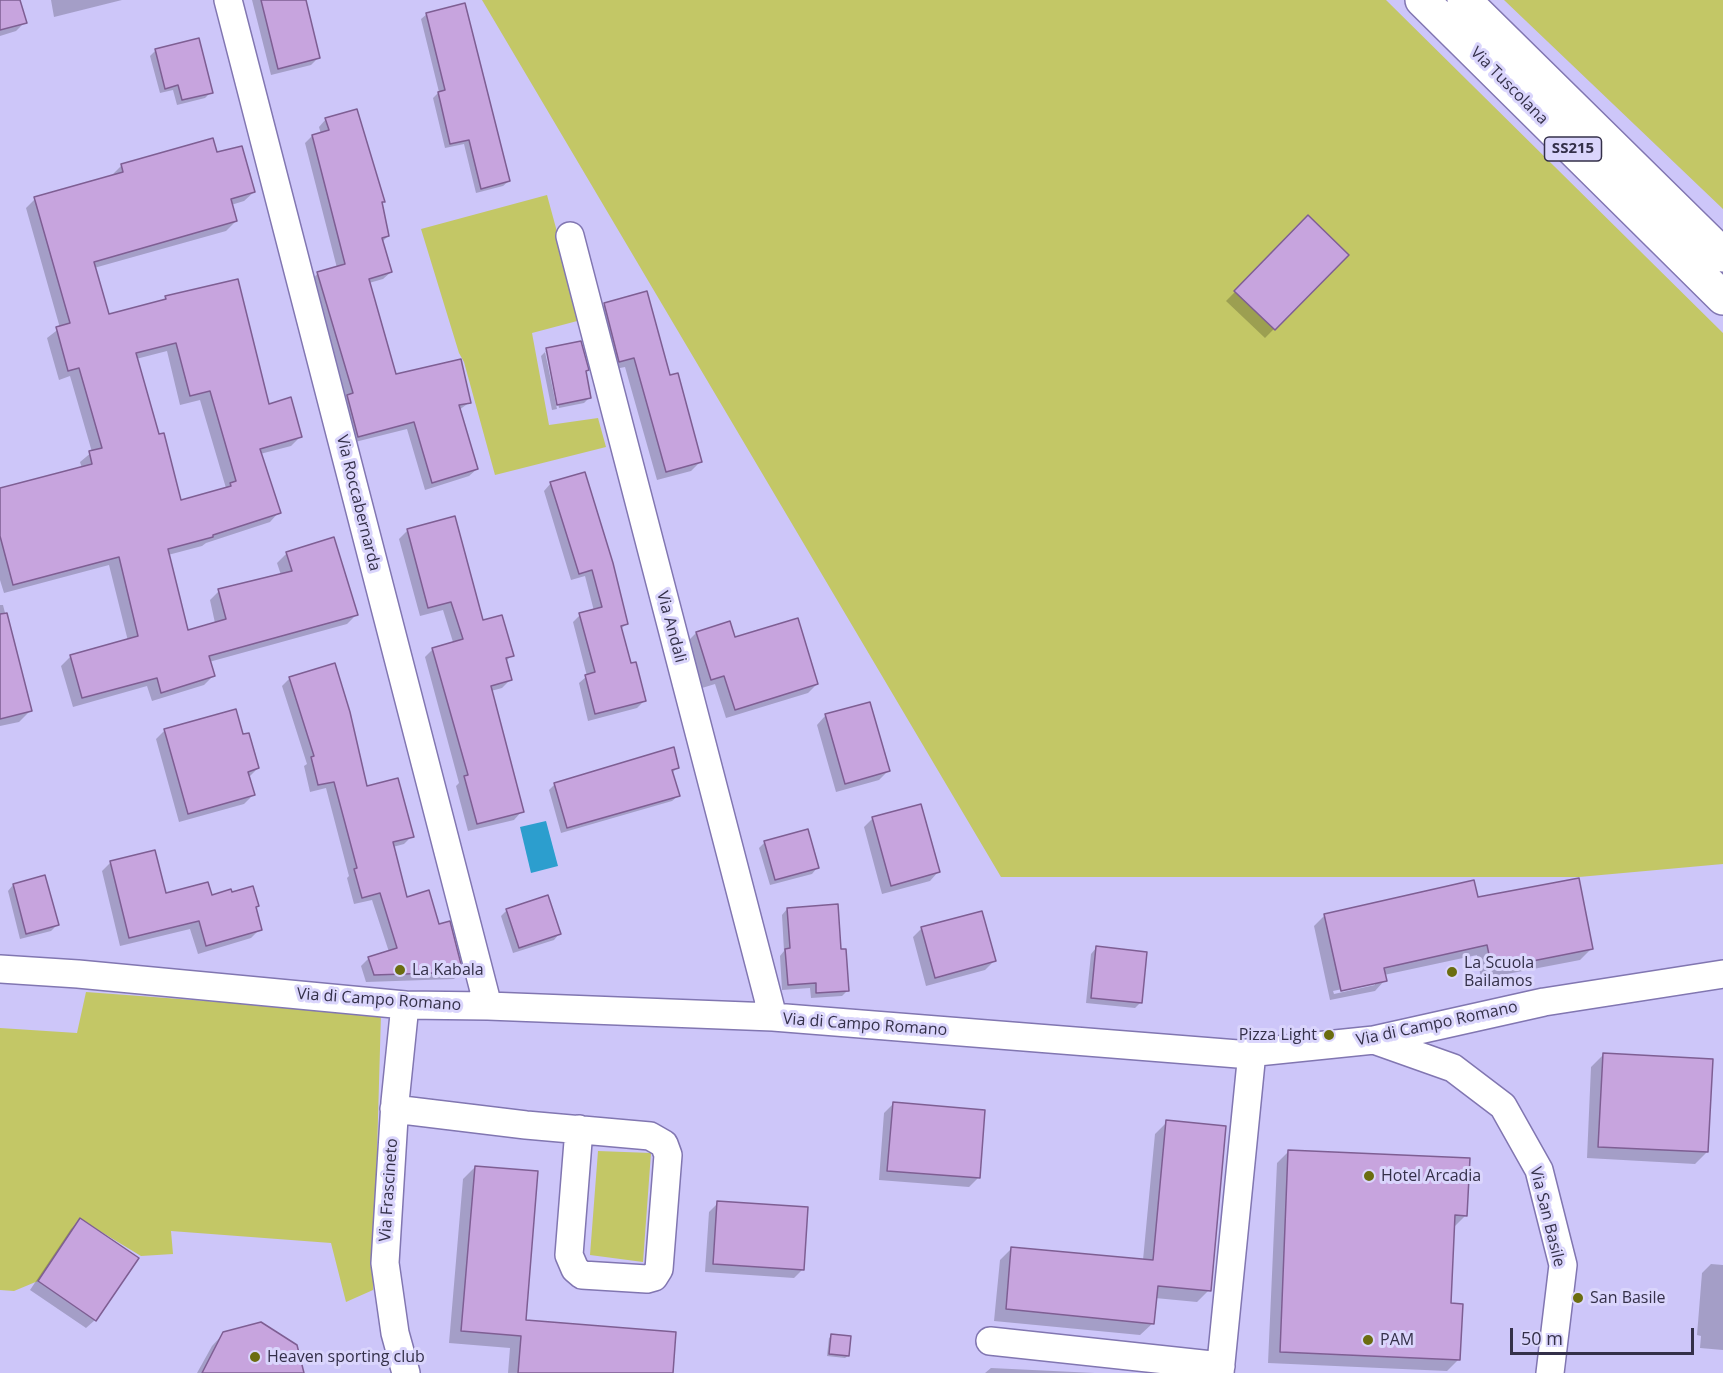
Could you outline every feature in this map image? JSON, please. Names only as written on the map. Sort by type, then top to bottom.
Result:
[{"type":"main road","name":"Via Tuscolana","points":[[1422,0],[1723,298]]},
{"type":"main road","name":"Via Tuscolana","points":[[1464,0],[1723,255]]},
{"type":"street","name":"Via Roccabernarda","points":[[228,0],[488,1006]]},
{"type":"street","name":"Via Andali","points":[[570,236],[772,1017]]},
{"type":"street","name":"Via di Campo Romano","points":[[0,969],[78,974],[405,1005],[772,1017],[1238,1054],[1374,1040],[1544,1002],[1723,974]]},
{"type":"street","name":"Via Frascineto","points":[[405,1005],[394,1109],[385,1263],[395,1333],[406,1373]]},
{"type":"street","name":"Via San Basile","points":[[1374,1040],[1453,1068],[1503,1106],[1539,1170],[1563,1265],[1550,1373]]},
{"type":"street","points":[[990,1341],[1221,1369],[1252,1053]]},
{"type":"street","points":[[394,1109],[526,1125],[650,1136],[664,1144],[668,1155],[659,1269],[654,1277],[647,1279],[582,1275],[575,1269],[569,1255],[579,1130]]},
{"type":"street","points":[[406,1373],[411,1373]]},
{"type":"green space","points":[[482,0],[1386,0],[1723,333],[1723,864],[1579,877],[1001,877]]},
{"type":"green space","points":[[1504,0],[1723,0],[1723,209]]},
{"type":"green space","points":[[547,195],[581,320],[532,333],[549,425],[598,418],[606,447],[495,475],[464,362],[459,353],[421,229]]},
{"type":"green space","points":[[86,992],[381,1014],[373,1290],[346,1302],[331,1243],[171,1231],[173,1254],[141,1256],[80,1219],[38,1281],[14,1291],[0,1290],[0,1028],[77,1033]]},
{"type":"green space","points":[[598,1151],[651,1153],[643,1262],[590,1255]]},
{"type":"water","points":[[546,821],[558,866],[531,873],[520,827]]},
{"type":"building","points":[[0,0],[20,0],[27,23],[0,30]]},
{"type":"building","points":[[261,0],[306,0],[320,58],[278,69]]},
{"type":"building","points":[[465,3],[510,181],[481,189],[469,140],[450,144],[438,92],[445,90],[426,13]]},
{"type":"building","points":[[199,38],[213,93],[182,100],[178,85],[165,89],[155,49]]},
{"type":"building","points":[[357,109],[385,202],[382,202],[389,236],[382,238],[392,272],[369,279],[396,374],[461,359],[471,403],[459,405],[478,469],[432,483],[414,422],[358,437],[347,395],[353,393],[317,272],[345,264],[312,135],[329,130],[325,118]]},
{"type":"building","points":[[213,138],[217,152],[242,146],[255,192],[231,199],[237,221],[94,262],[109,314],[166,299],[165,296],[238,279],[269,404],[291,397],[302,437],[260,449],[281,513],[213,535],[213,537],[168,549],[188,630],[226,619],[218,589],[292,571],[286,552],[334,537],[358,615],[209,656],[215,676],[161,693],[157,678],[82,698],[70,655],[138,636],[119,557],[13,585],[0,536],[0,488],[92,464],[89,451],[102,448],[79,368],[68,371],[56,327],[70,323],[34,197],[123,172],[121,164]],"holes":[[[176,343],[190,396],[210,391],[236,481],[230,483],[231,486],[181,500],[164,433],[159,434],[136,353]]]},
{"type":"building","points":[[1308,215],[1349,255],[1275,330],[1234,291]]},
{"type":"building","points":[[647,291],[670,375],[678,373],[702,462],[666,472],[634,358],[619,362],[604,303]]},
{"type":"building","points":[[581,341],[589,370],[586,371],[591,398],[557,405],[546,348]]},
{"type":"building","points":[[585,472],[613,563],[628,624],[621,626],[631,663],[636,662],[646,701],[595,714],[585,675],[595,672],[579,613],[602,607],[592,570],[579,574],[550,482]]},
{"type":"building","points":[[455,516],[483,620],[502,615],[514,656],[506,658],[512,680],[491,686],[524,812],[477,824],[464,776],[468,775],[432,648],[463,639],[451,602],[428,608],[407,529]]},
{"type":"building","points":[[7,613],[32,711],[0,719],[0,614]]},
{"type":"building","points":[[798,618],[818,684],[735,710],[724,676],[711,680],[696,632],[730,621],[735,637]]},
{"type":"building","points":[[335,663],[350,712],[367,786],[398,778],[414,837],[393,842],[407,897],[429,890],[439,924],[450,921],[463,972],[374,975],[368,957],[397,948],[380,893],[362,898],[354,869],[357,868],[334,782],[318,785],[311,757],[314,756],[289,677]]},
{"type":"building","points":[[870,702],[890,771],[845,784],[825,714]]},
{"type":"building","points":[[236,709],[243,734],[249,733],[259,768],[248,772],[255,795],[188,814],[164,729]]},
{"type":"building","points":[[674,747],[679,768],[672,770],[680,796],[567,828],[554,783]]},
{"type":"building","points":[[921,804],[940,872],[891,886],[872,817]]},
{"type":"building","points":[[808,829],[819,868],[775,880],[764,841]]},
{"type":"building","points":[[155,850],[166,893],[208,882],[212,895],[253,886],[259,906],[256,907],[262,930],[206,946],[199,921],[129,938],[110,861]]},
{"type":"building","points":[[45,875],[59,925],[26,934],[13,884]]},
{"type":"building","points":[[1579,878],[1593,949],[1492,969],[1487,945],[1384,968],[1387,981],[1341,991],[1324,914],[1474,880],[1478,897]]},
{"type":"building","points":[[548,895],[561,934],[519,948],[506,909]]},
{"type":"building","points":[[838,904],[841,949],[846,949],[849,991],[816,993],[816,983],[788,985],[785,949],[790,948],[787,908]]},
{"type":"building","points":[[982,911],[996,961],[935,978],[921,927]]},
{"type":"building","points":[[1096,946],[1147,952],[1142,1003],[1091,998]]},
{"type":"building","points":[[1603,1053],[1713,1059],[1708,1152],[1598,1147]]},
{"type":"building","points":[[893,1102],[985,1110],[980,1178],[887,1171]]},
{"type":"building","points":[[1166,1120],[1226,1126],[1211,1291],[1158,1286],[1154,1324],[1006,1309],[1011,1247],[1153,1260]]},
{"type":"building","points":[[1288,1150],[1470,1158],[1467,1216],[1455,1215],[1451,1303],[1463,1304],[1460,1360],[1280,1352]]},
{"type":"building","points":[[475,1166],[538,1171],[526,1320],[676,1332],[673,1373],[518,1373],[521,1336],[461,1331]]},
{"type":"building","points":[[717,1201],[808,1207],[804,1270],[713,1264]]},
{"type":"building","points":[[80,1218],[139,1258],[96,1321],[38,1281]]},
{"type":"building","name":"Heaven sporting club","points":[[261,1322],[297,1345],[304,1373],[202,1373],[223,1332]]},
{"type":"building","points":[[831,1334],[851,1336],[849,1356],[829,1354]]},
{"type":"place","name":"La Kabala","points":[[400,970]]},
{"type":"place","name":"La Scuola Bailamos","points":[[1452,972]]},
{"type":"place","name":"Pizza Light","points":[[1329,1035]]},
{"type":"place","name":"Hotel Arcadia","points":[[1369,1176]]},
{"type":"place","name":"San Basile","points":[[1578,1298]]},
{"type":"place","name":"PAM","points":[[1368,1340]]},
{"type":"place","name":"Heaven sporting club","points":[[255,1357]]}]
